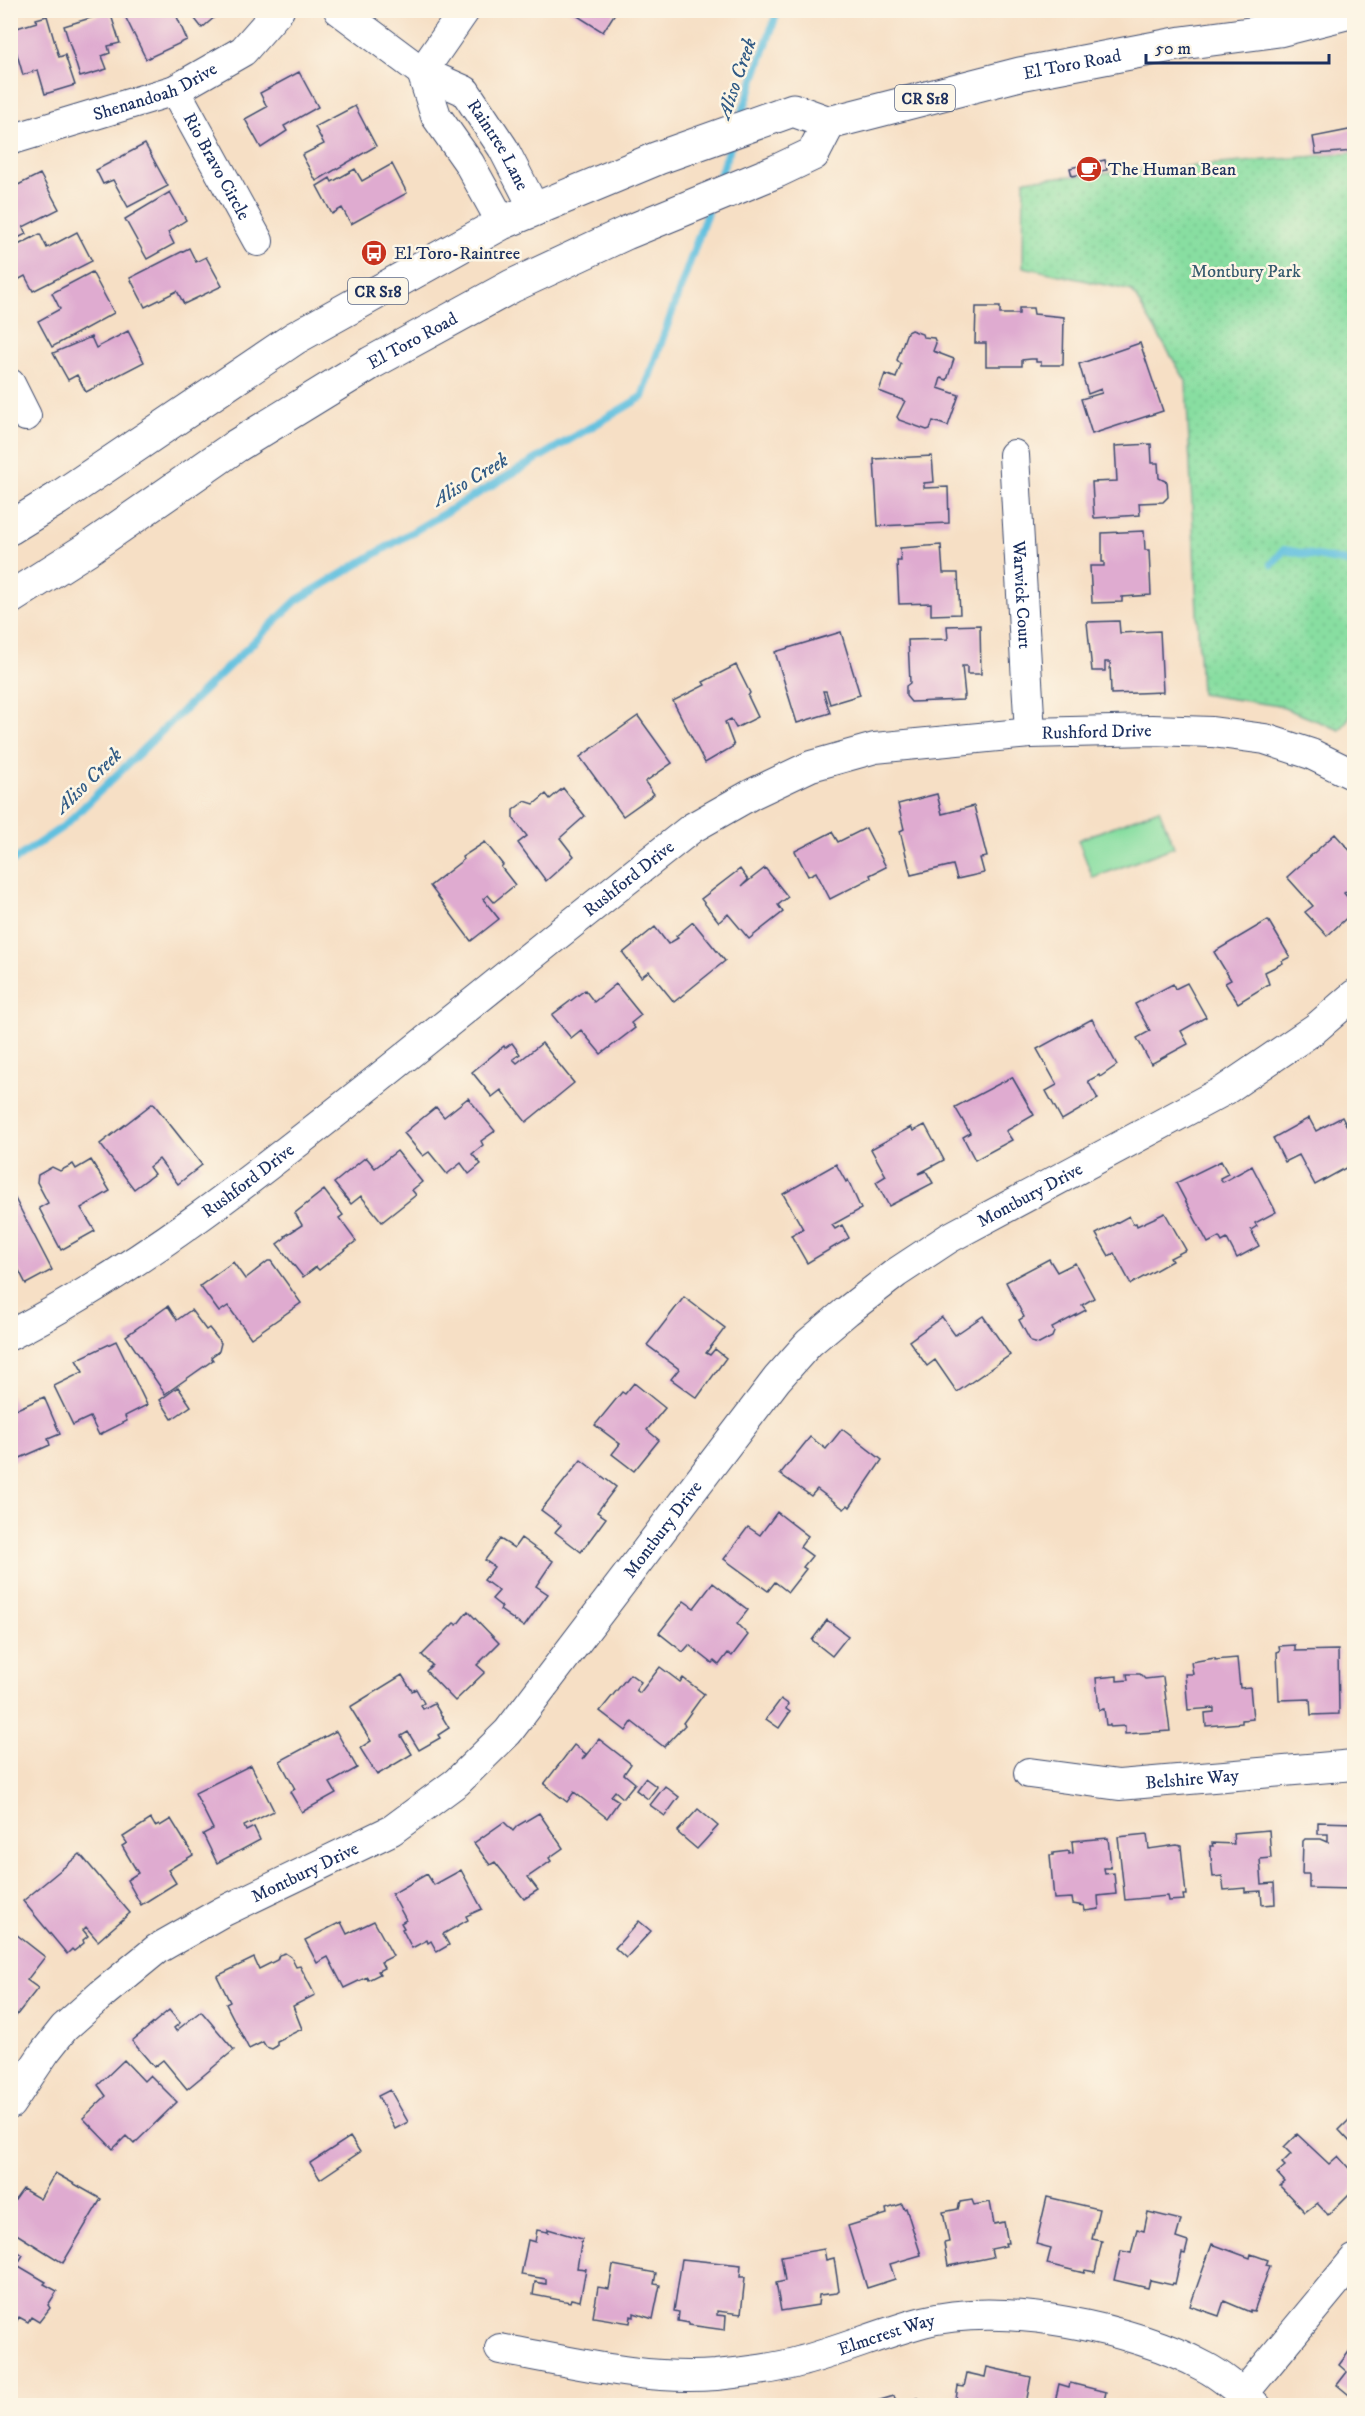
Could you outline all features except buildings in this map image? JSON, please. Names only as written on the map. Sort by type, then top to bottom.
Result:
[{"type":"main road","name":"El Toro Road","points":[[10,598],[92,546],[236,446],[371,363],[512,286],[644,226],[813,154],[829,123],[1020,74],[1182,44],[1279,30],[1354,11]]},
{"type":"main road","name":"CR S18","points":[[10,528],[57,499],[295,338],[502,223],[658,158],[793,110],[829,123]]},
{"type":"street","name":"Shenandoah Drive","points":[[10,140],[175,90],[243,51],[279,10]]},
{"type":"street","name":"Raintree Lane","points":[[339,10],[422,72],[465,91],[503,148],[535,210]]},
{"type":"street","points":[[422,72],[465,10]]},
{"type":"street","name":"Raintree Lane","points":[[422,72],[436,116],[469,163],[502,223]]},
{"type":"street","name":"Rio Bravo Circle","points":[[175,90],[258,241]]},
{"type":"street","points":[[456,144],[488,125]]},
{"type":"street","points":[[10,384],[26,416]]},
{"type":"street","name":"Warwick Court","points":[[1014,454],[1030,733]]},
{"type":"street","name":"Rushford Drive","points":[[10,1335],[47,1316],[183,1231],[324,1122],[692,828],[752,794],[811,766],[875,748],[1030,733],[1152,730],[1212,732],[1265,739],[1311,754],[1354,775]]},
{"type":"street","name":"Montbury Drive","points":[[10,2104],[64,2028],[157,1949],[222,1912],[392,1830],[457,1782],[508,1732],[777,1379],[809,1343],[840,1317],[896,1273],[949,1238],[1225,1090],[1316,1028],[1354,995]]},
{"type":"street","name":"Belshire Way","points":[[1029,1773],[1119,1785],[1354,1765]]},
{"type":"street","points":[[1250,2400],[1354,2260]]},
{"type":"street","name":"Elmcrest Way","points":[[500,2349],[627,2371],[683,2376],[714,2375],[800,2362],[924,2322],[981,2314],[1041,2318],[1103,2331],[1165,2348],[1206,2367],[1250,2400]]},
{"type":"green space","name":"Montbury Park","points":[[1354,153],[1354,711],[1340,730],[1279,706],[1201,694],[1186,381],[1132,291],[1023,267],[1024,180]]},
{"type":"green space","points":[[1159,809],[1174,847],[1093,878],[1078,840]]},
{"type":"waterway","name":"Aliso Creek","points":[[740,119],[778,10]]},
{"type":"waterway","name":"Aliso Creek","points":[[717,184],[732,142]]},
{"type":"waterway","name":"Aliso Creek","points":[[10,863],[64,826],[297,600],[642,397],[708,210]]},
{"type":"waterway","points":[[1272,564],[1284,550],[1354,563]]},
{"type":"place","name":"The Human Bean","points":[[1089,169]]},
{"type":"place","name":"El Toro-Raintree","points":[[374,253]]}]
